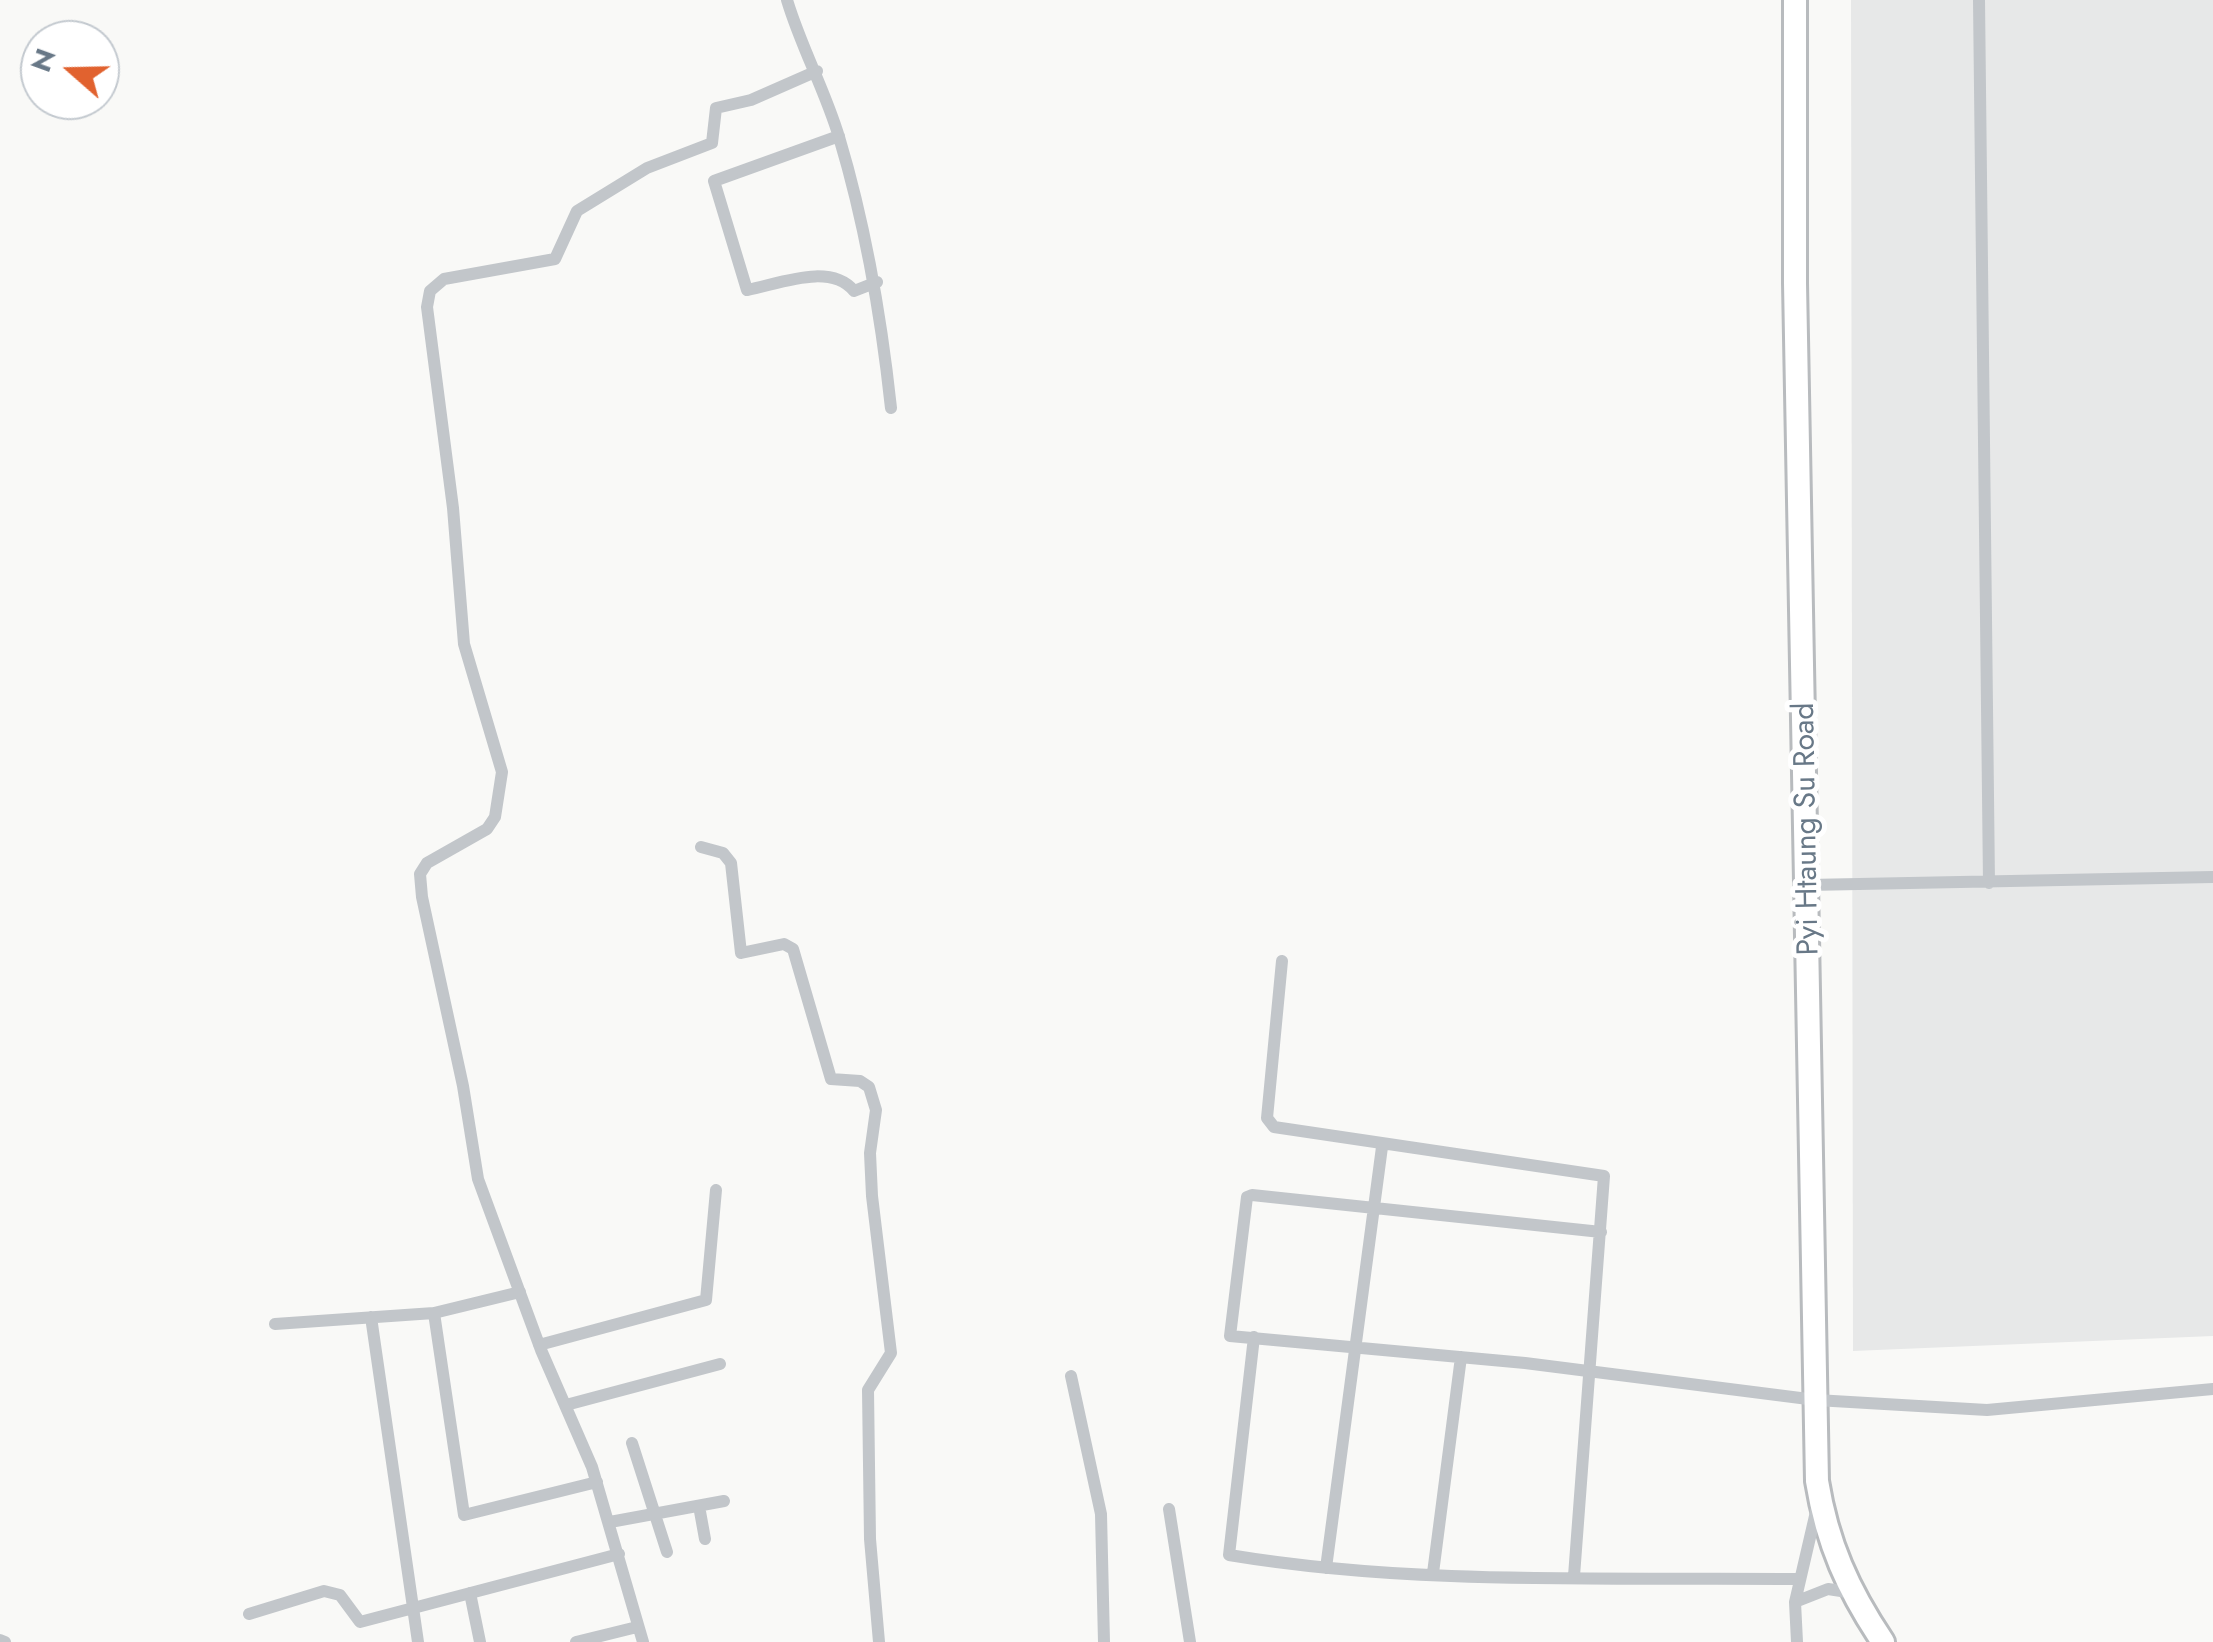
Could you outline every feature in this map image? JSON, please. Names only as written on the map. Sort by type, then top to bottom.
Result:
[{"type":"highway","name":"Pyi Htaung Su Road","points":[[1794,0],[1795,283],[1820,1498],[1826,1534],[1883,1642]]},
{"type":"street","points":[[787,0],[838,136],[877,282],[892,408]]},
{"type":"street","points":[[1979,0],[1989,883]]},
{"type":"street","points":[[643,1642],[597,1482],[478,1178],[463,1086],[422,897],[420,874],[427,863],[486,829],[495,817],[502,772],[464,644],[454,508],[427,306],[430,290],[456,275],[555,259],[577,211],[647,168],[712,143],[716,108],[751,100],[817,72]]},
{"type":"street","points":[[838,136],[714,181],[746,290],[824,275],[846,281],[854,290],[877,282]]},
{"type":"street","points":[[701,846],[723,853],[731,862],[741,953],[784,944],[793,949],[831,1079],[860,1081],[869,1087],[876,1110],[870,1153],[872,1196],[891,1353],[868,1390],[870,1539],[879,1642]]},
{"type":"street","points":[[1808,886],[2213,878]]},
{"type":"street","points":[[1282,961],[1267,1118],[1274,1127],[1604,1176],[1574,1576]]},
{"type":"street","points":[[1326,1568],[1382,1146]]},
{"type":"street","points":[[540,1344],[706,1300],[716,1190]]},
{"type":"street","points":[[1602,1232],[1247,1196],[1230,1336],[1461,1357],[1816,1400],[1987,1410],[2213,1389]]},
{"type":"street","points":[[276,1324],[434,1313],[520,1292]]},
{"type":"street","points":[[434,1313],[464,1515],[597,1482]]},
{"type":"street","points":[[371,1317],[418,1642]]},
{"type":"street","points":[[1254,1338],[1229,1556],[1326,1568],[1433,1573],[1798,1580]]},
{"type":"street","points":[[1433,1573],[1461,1357]]},
{"type":"street","points":[[566,1405],[720,1364]]},
{"type":"street","points":[[1071,1376],[1102,1514],[1104,1642]]},
{"type":"street","points":[[632,1443],[667,1552]]},
{"type":"street","points":[[1797,1642],[1794,1602],[1820,1498]]},
{"type":"street","points":[[610,1522],[724,1501]]},
{"type":"street","points":[[699,1506],[706,1539]]},
{"type":"street","points":[[1169,1509],[1190,1642]]},
{"type":"street","points":[[249,1614],[324,1592],[340,1595],[360,1622],[619,1554]]},
{"type":"street","points":[[1794,1602],[1828,1589],[1854,1592]]},
{"type":"street","points":[[470,1593],[480,1642]]},
{"type":"street","points":[[576,1642],[637,1627]]},
{"type":"shaded area","points":[[1851,0],[2213,0],[2213,1336],[1853,1351]]}]
